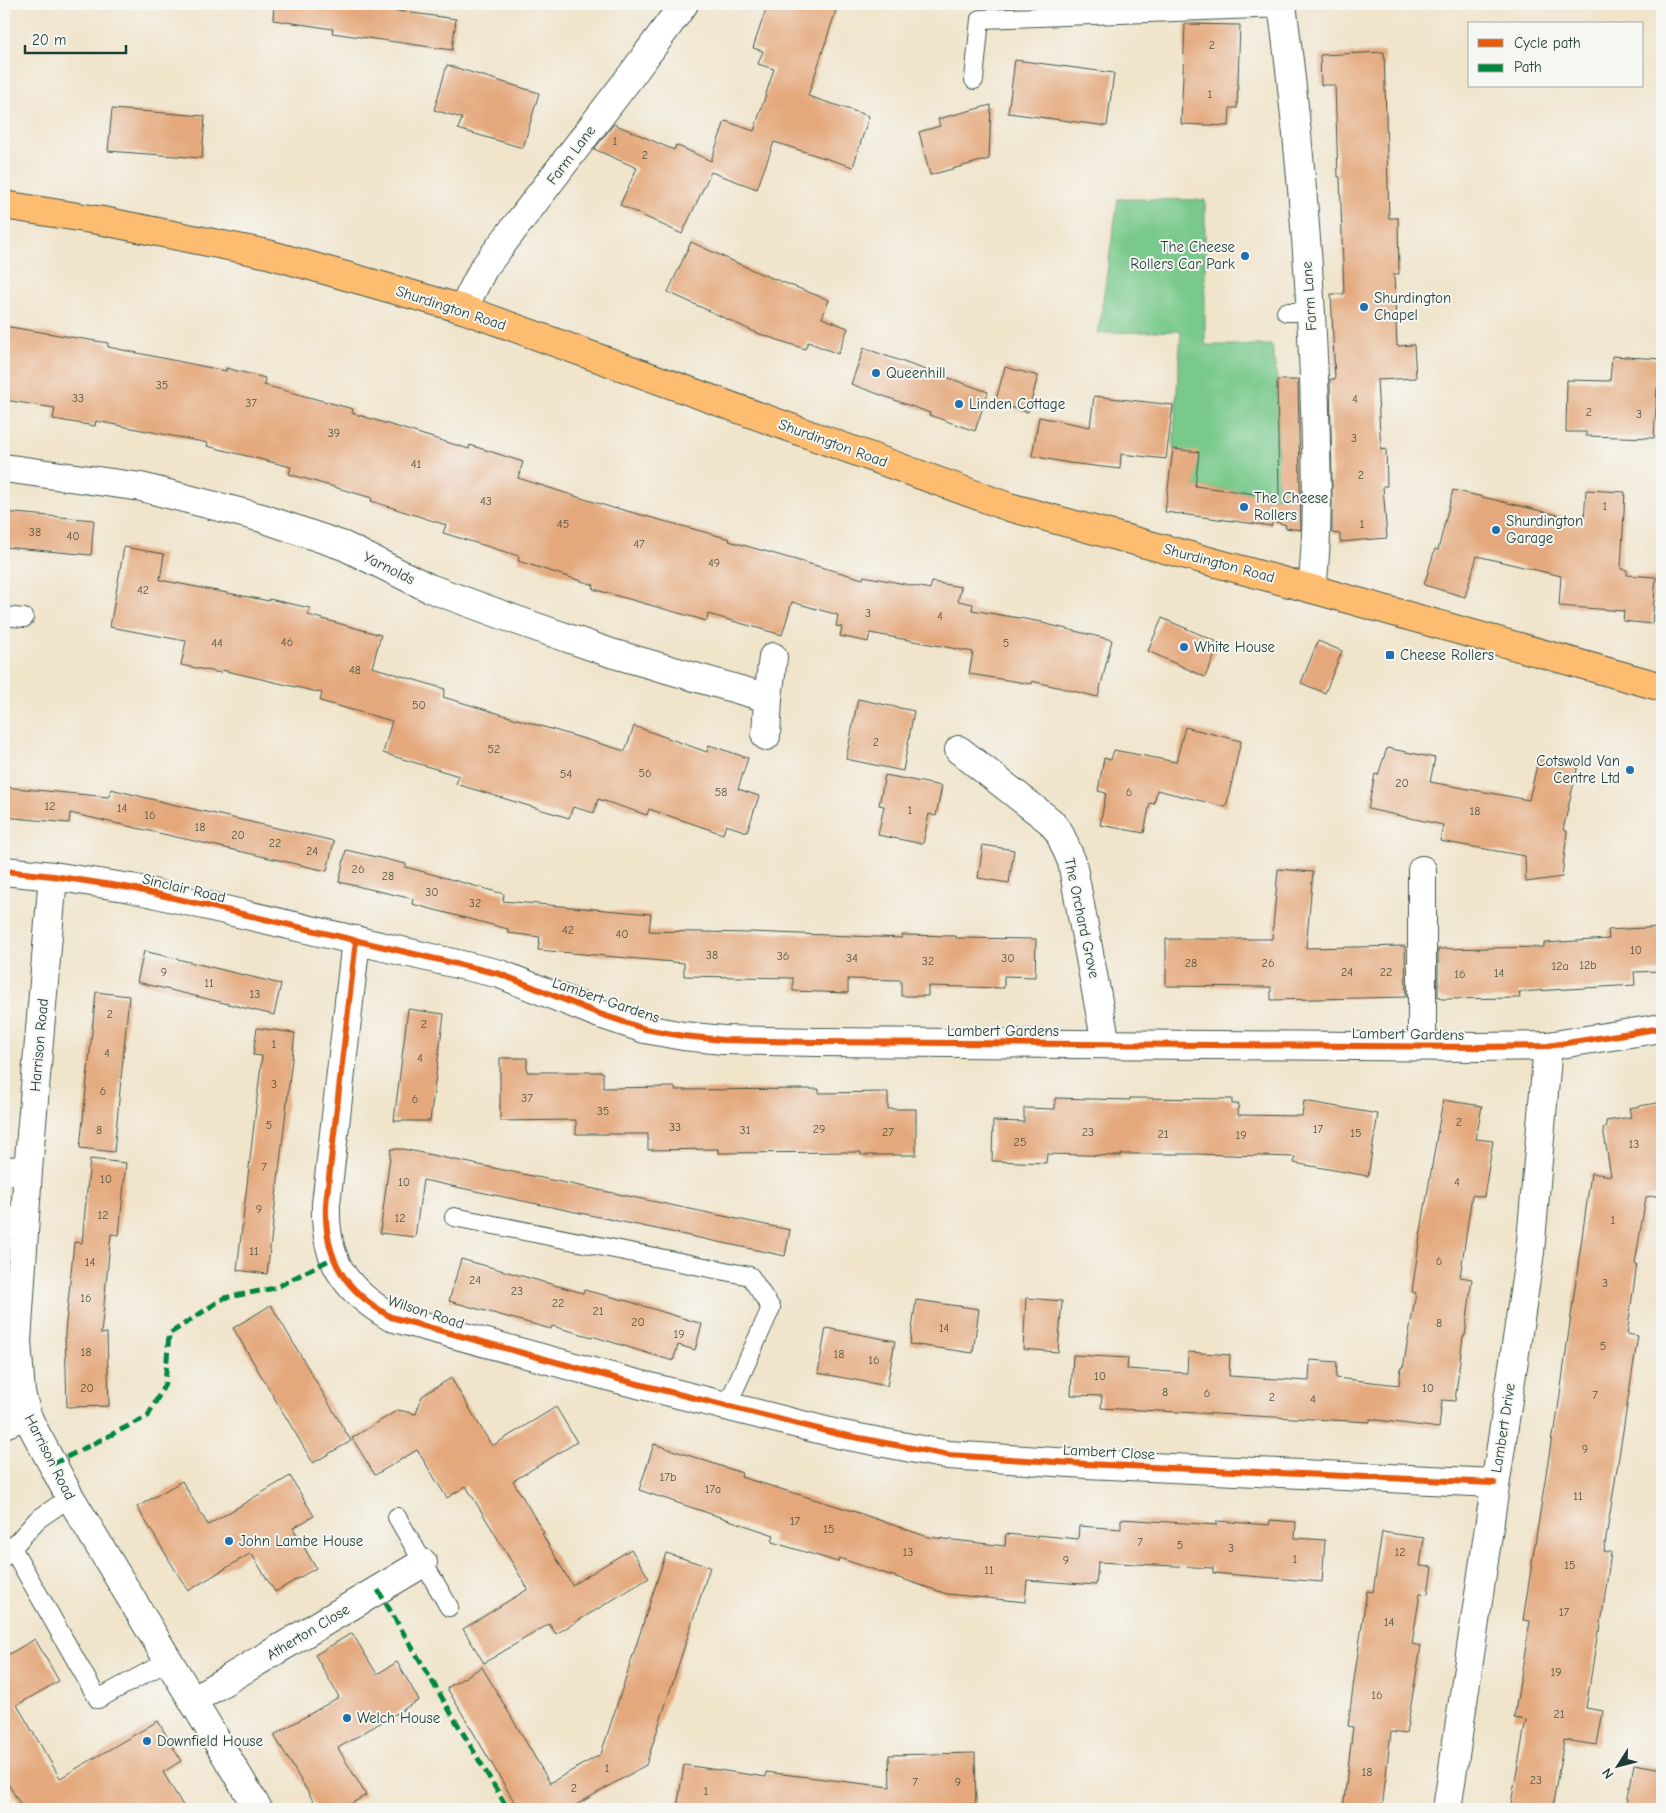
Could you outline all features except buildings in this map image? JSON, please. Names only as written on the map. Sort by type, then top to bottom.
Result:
[{"type":"main road","name":"Shurdington Road","points":[[4,205],[103,220],[268,254],[463,309],[1010,507],[1312,588],[1662,687]]},
{"type":"street","name":"Farm Lane","points":[[463,309],[483,269],[684,4]]},
{"type":"street","name":"Farm Lane","points":[[1282,6],[1289,52],[1298,312],[1315,416],[1316,548],[1312,588]]},
{"type":"street","name":"Yarnolds","points":[[4,468],[141,487],[262,518],[344,546],[429,588],[516,620],[611,653],[768,698]]},
{"type":"street","points":[[766,736],[773,657]]},
{"type":"street","name":"The Orchard Grove","points":[[960,750],[1039,811],[1059,832],[1066,846],[1072,862],[1106,1044]]},
{"type":"street","name":"Lambert Gardens","points":[[1422,870],[1422,1046]]},
{"type":"street","name":"Sinclair Road","points":[[4,871],[53,876],[131,888],[356,940]]},
{"type":"street","name":"Harrison Road","points":[[53,876],[16,1170],[17,1342],[21,1393],[16,1420],[70,1497],[170,1660],[258,1809]]},
{"type":"street","name":"Lambert Gardens","points":[[356,940],[500,974],[622,1022],[644,1028],[684,1036],[723,1040],[1548,1046],[1662,1028]]},
{"type":"street","name":"Wilson Road","points":[[356,940],[325,1222],[333,1258],[343,1276],[356,1293],[373,1307],[391,1317],[727,1406]]},
{"type":"street","name":"Lambert Drive","points":[[1447,1809],[1494,1483],[1503,1437],[1530,1252],[1548,1046]]},
{"type":"street","name":"Lambert Close","points":[[727,1406],[838,1434],[948,1455],[1086,1464],[1494,1483]]},
{"type":"street","name":"Atherton Close","points":[[193,1700],[423,1562]]},
{"type":"lane","points":[[974,80],[980,19],[1282,6]]},
{"type":"lane","points":[[4,616],[24,618]]},
{"type":"lane","points":[[454,1217],[750,1276],[770,1308],[727,1406]]},
{"type":"lane","points":[[70,1497],[37,1520],[8,1553],[98,1700],[170,1660]]},
{"type":"lane","points":[[397,1517],[449,1608]]},
{"type":"green space","points":[[1118,199],[1205,200],[1205,345],[1272,345],[1277,380],[1278,497],[1195,486],[1173,449],[1181,331],[1098,333]]},
{"type":"marked path","points":[[53,1464],[148,1416],[165,1384],[169,1334],[224,1298],[275,1288],[333,1258]]},
{"type":"marked path","points":[[378,1590],[508,1809]]},
{"type":"cycle path","points":[[4,871],[53,876],[131,888],[500,974],[600,1014],[645,1029],[683,1036],[723,1040],[1480,1047],[1548,1046],[1662,1028]]},
{"type":"cycle path","points":[[356,940],[326,1204],[326,1224],[333,1257],[349,1284],[361,1296],[391,1317],[622,1380],[838,1434],[948,1455],[1086,1464],[1494,1483]]},
{"type":"place","name":"The Cheese Rollers Car Park","points":[[1245,256]]},
{"type":"place","name":"Shurdington Chapel","points":[[1364,307]]},
{"type":"place","name":"Queenhill","points":[[876,373]]},
{"type":"place","name":"Linden Cottage","points":[[959,404]]},
{"type":"place","name":"The Cheese Rollers","points":[[1244,507]]},
{"type":"place","name":"Shurdington Garage","points":[[1496,530]]},
{"type":"place","name":"White House","points":[[1184,647]]},
{"type":"place","name":"Cheese Rollers","points":[[1390,655]]},
{"type":"place","name":"Cotswold Van Centre Ltd","points":[[1630,770]]},
{"type":"place","name":"John Lambe House","points":[[229,1541]]},
{"type":"place","name":"Welch House","points":[[347,1718]]},
{"type":"place","name":"Downfield House","points":[[147,1741]]}]
